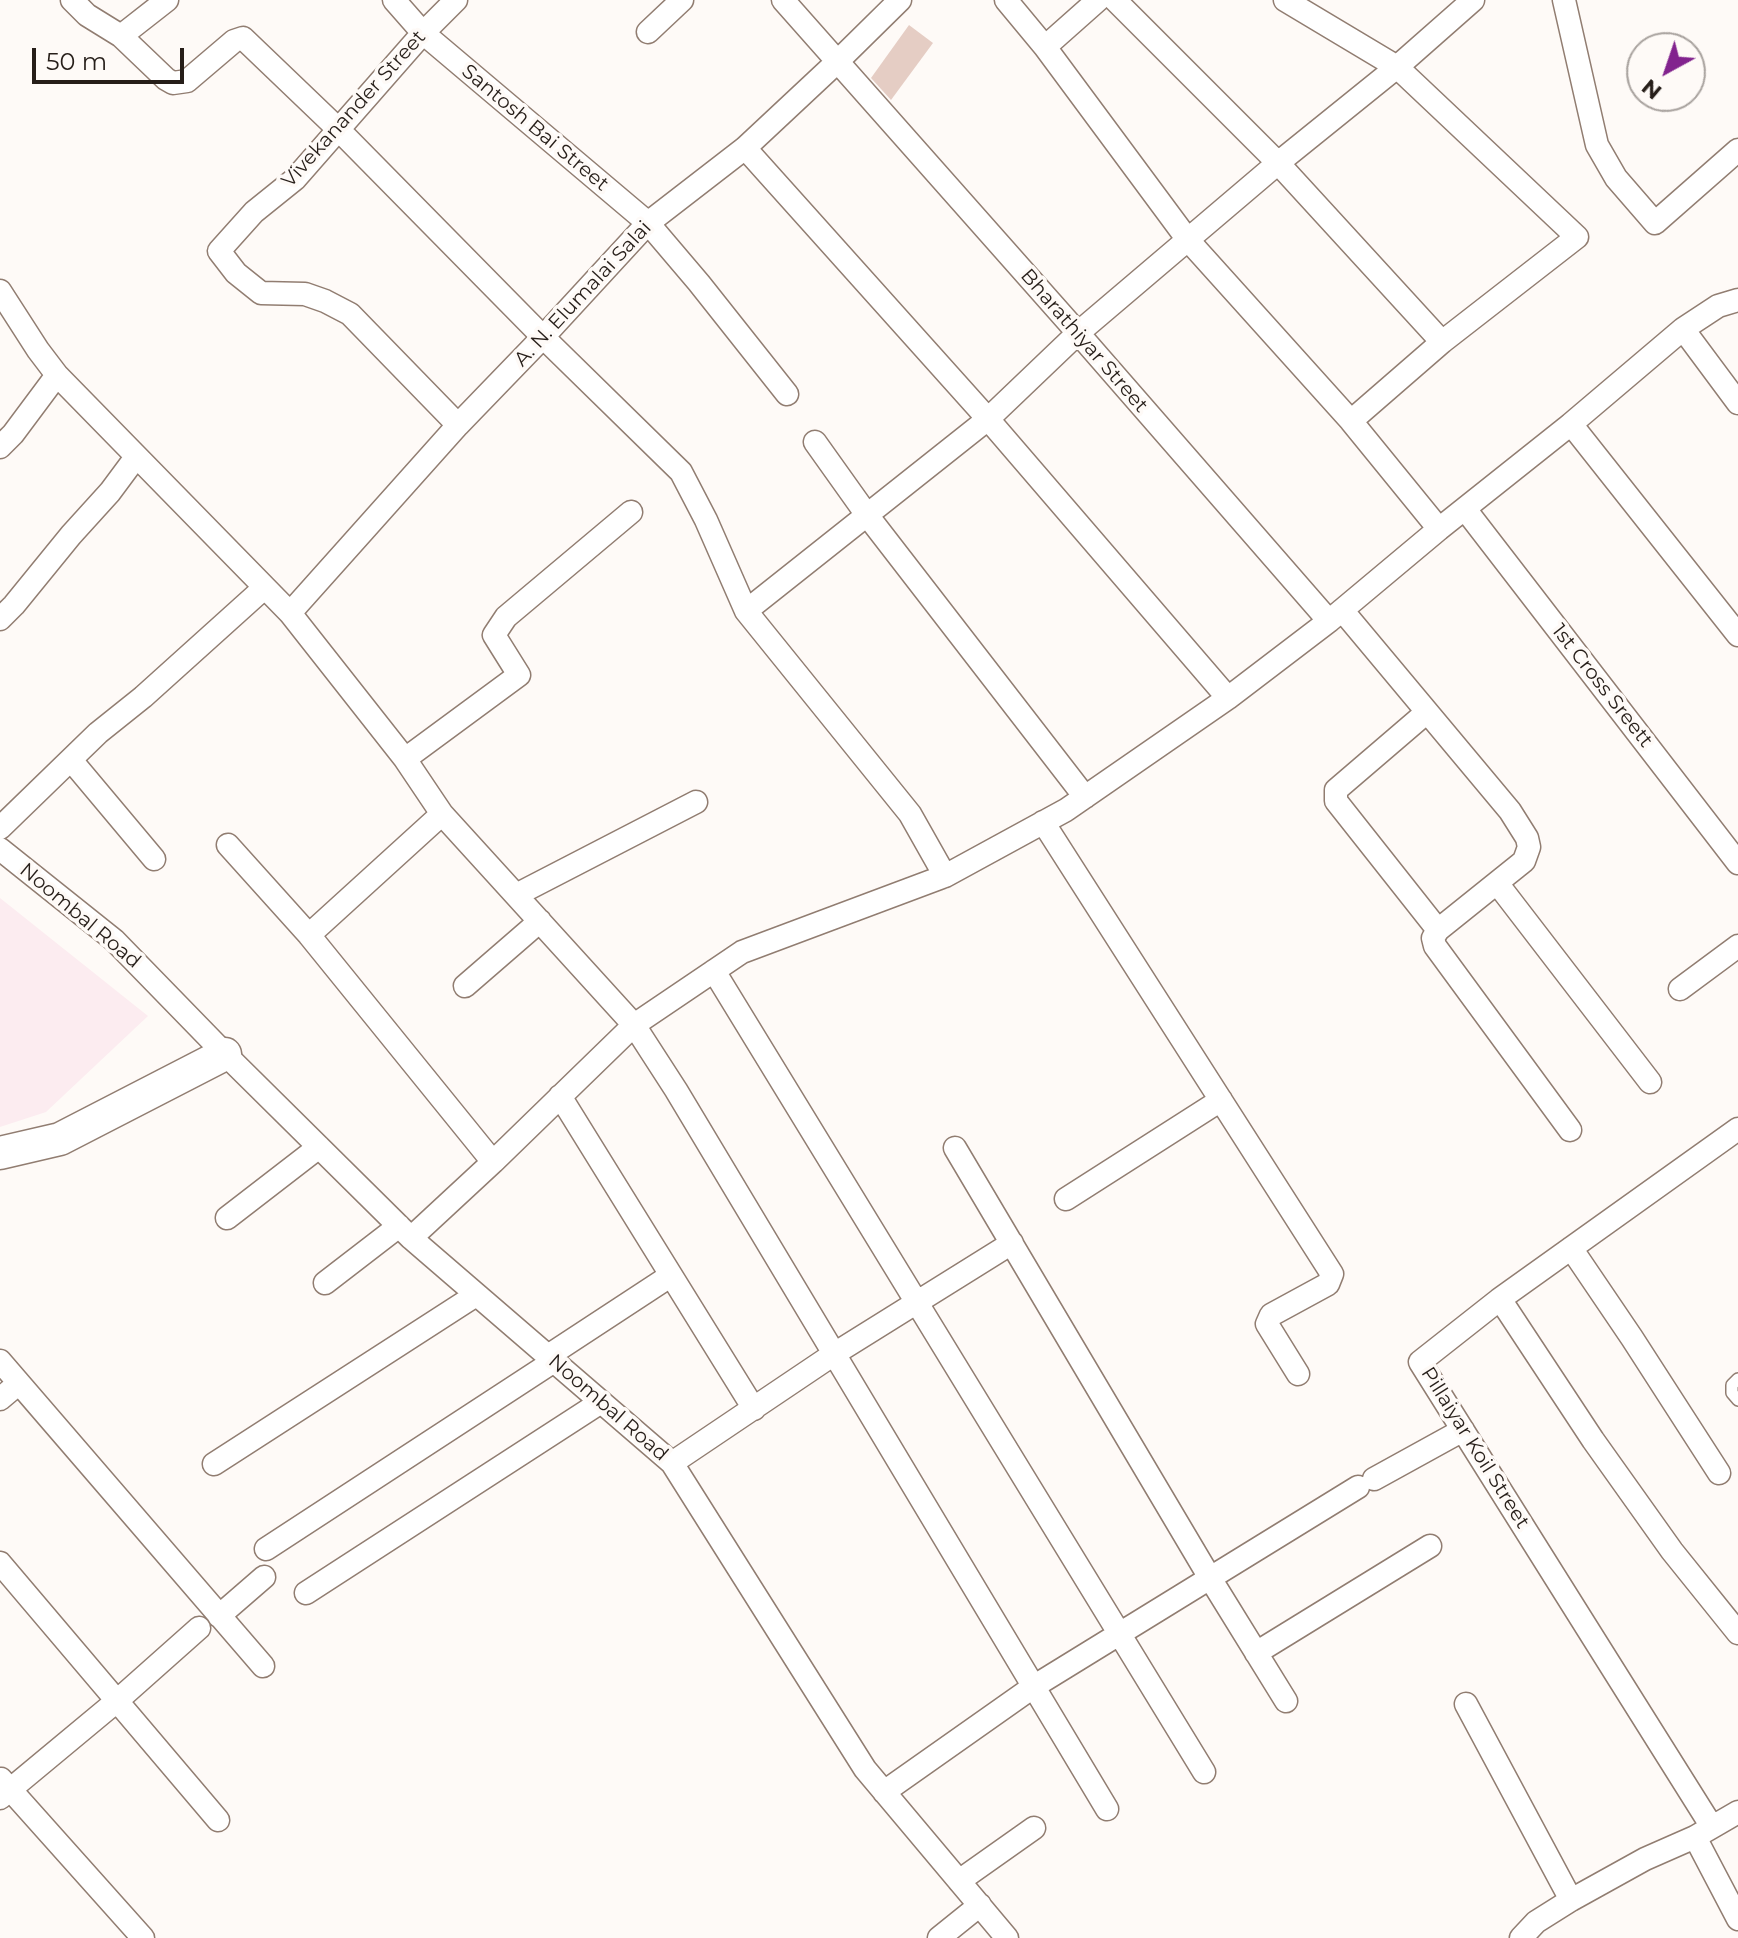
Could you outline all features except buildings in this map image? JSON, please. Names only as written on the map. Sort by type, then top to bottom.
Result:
[{"type":"street","points":[[72,0],[87,15],[121,36],[173,83],[187,81],[234,41],[243,38],[681,472],[746,611],[910,814],[945,876]]},
{"type":"street","points":[[121,36],[167,0]]},
{"type":"street","name":"Santosh Bai Street","points":[[394,0],[423,33],[648,223],[787,394]]},
{"type":"street","name":"Vivekanander Street","points":[[456,0],[337,128],[295,179],[254,212],[219,251],[236,273],[261,293],[305,294],[350,314],[458,425]]},
{"type":"street","points":[[648,32],[682,0]]},
{"type":"street","name":"Bharathiyar Street","points":[[783,0],[1078,333],[1427,712],[1510,811],[1527,838],[1529,847],[1524,861],[1438,930]]},
{"type":"street","name":"A. N. Elumalai Salai","points":[[290,613],[458,425],[648,223],[745,148],[900,0]]},
{"type":"street","points":[[1006,0],[1045,47],[1188,240],[1351,421],[1439,529]]},
{"type":"street","points":[[1045,47],[1098,0]]},
{"type":"street","points":[[1115,0],[1278,163],[1442,342]]},
{"type":"street","points":[[1285,0],[1397,67],[1577,237],[1442,342],[1351,421]]},
{"type":"street","points":[[746,611],[988,419],[1078,333],[1473,0]]},
{"type":"street","points":[[1564,0],[1597,145],[1616,178],[1655,223],[1737,154]]},
{"type":"street","points":[[745,148],[988,419],[1228,698]]},
{"type":"street","points":[[0,291],[57,375],[290,613],[405,759],[442,814],[634,1025],[1107,1809]]},
{"type":"street","points":[[325,1283],[405,1232],[493,1162],[634,1025],[742,952],[945,876],[1085,797],[1228,698],[1336,616],[1683,329],[1718,306],[1738,300]]},
{"type":"street","points":[[1683,329],[1738,403]]},
{"type":"street","points":[[0,447],[57,375]]},
{"type":"street","points":[[1571,424],[1738,635]]},
{"type":"street","points":[[815,442],[867,515],[1085,797]]},
{"type":"street","points":[[0,619],[110,492],[136,457]]},
{"type":"street","name":"1st Cross Sreett","points":[[1465,509],[1738,863]]},
{"type":"street","points":[[405,759],[519,675],[494,635],[506,617],[631,512]]},
{"type":"street","points":[[0,828],[98,733],[143,697],[264,588]]},
{"type":"street","points":[[1427,712],[1336,790],[1336,801],[1438,930],[1433,938],[1435,946],[1570,1130]]},
{"type":"street","points":[[71,760],[154,859]]},
{"type":"street","points":[[516,895],[696,802]]},
{"type":"street","points":[[309,935],[442,814]]},
{"type":"street","points":[[1043,822],[1332,1274],[1328,1284],[1268,1319],[1267,1324],[1298,1374]]},
{"type":"street","points":[[228,845],[309,935],[493,1162]]},
{"type":"street","name":"Noombal Road","points":[[0,849],[114,940],[405,1232],[672,1463],[865,1769],[1007,1938]]},
{"type":"street","points":[[1497,883],[1650,1082]]},
{"type":"street","points":[[465,986],[540,921]]},
{"type":"street","points":[[1680,989],[1738,946]]},
{"type":"street","points":[[714,971],[1204,1772]]},
{"type":"street","points":[[0,1153],[60,1139],[225,1054]]},
{"type":"street","points":[[560,1096],[754,1409]]},
{"type":"street","points":[[1066,1199],[1221,1100]]},
{"type":"street","name":"Pillaiyar Koil Street","points":[[1738,1129],[1500,1299],[1420,1362],[1704,1832],[1738,1919]]},
{"type":"street","points":[[227,1218],[319,1147]]},
{"type":"street","points":[[955,1148],[1286,1701]]},
{"type":"street","points":[[672,1463],[834,1354],[1012,1243]]},
{"type":"street","points":[[1571,1248],[1719,1473]]},
{"type":"street","points":[[266,1549],[670,1276]]},
{"type":"street","points":[[214,1464],[476,1295]]},
{"type":"street","points":[[1500,1299],[1593,1440],[1672,1551],[1738,1633]]},
{"type":"street","points":[[0,1361],[263,1666]]},
{"type":"street","points":[[0,1399],[19,1383]]},
{"type":"street","points":[[306,1593],[601,1402]]},
{"type":"street","points":[[884,1792],[1033,1687],[1119,1633],[1366,1483],[1463,1430]]},
{"type":"street","points":[[1256,1653],[1430,1546]]},
{"type":"street","points":[[0,1563],[218,1820]]},
{"type":"street","points":[[219,1616],[264,1577]]},
{"type":"street","points":[[143,1938],[3,1789],[118,1700],[199,1628]]},
{"type":"street","points":[[1466,1704],[1571,1900]]},
{"type":"street","points":[[1521,1938],[1536,1922],[1571,1900],[1738,1812]]},
{"type":"street","points":[[959,1881],[1034,1828]]},
{"type":"street","points":[[939,1938],[980,1905]]},
{"type":"lane","points":[[1738,1379],[1732,1385],[1732,1393],[1738,1400]]},
{"type":"shaded area","points":[[0,898],[148,1016],[46,1112],[0,1127]]}]
